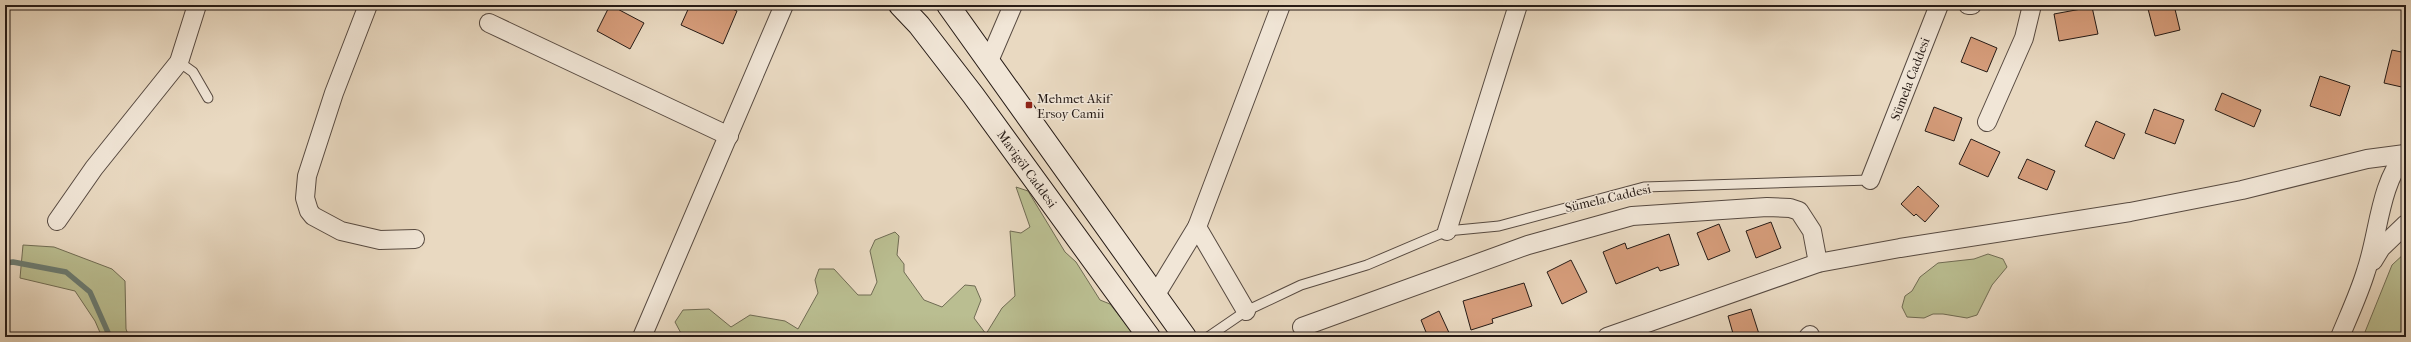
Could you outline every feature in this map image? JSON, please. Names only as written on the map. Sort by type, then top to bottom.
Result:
[{"type":"main road","name":"Mavigöl Caddesi","points":[[900,5],[919,25],[973,95],[1149,337]]},
{"type":"main road","points":[[948,5],[1185,337]]},
{"type":"street","points":[[58,221],[94,168],[179,62],[197,5]]},
{"type":"street","points":[[368,5],[334,93],[307,176],[305,198],[309,211],[313,216],[341,231],[380,240],[415,239]]},
{"type":"street","points":[[642,337],[784,5]]},
{"type":"street","points":[[989,62],[1013,5]]},
{"type":"street","points":[[1155,296],[1197,227],[1281,5]]},
{"type":"street","points":[[1447,231],[1518,5]]},
{"type":"street","name":"Sümela Caddesi","points":[[1870,180],[1939,5]]},
{"type":"street","points":[[1987,122],[2024,38],[2032,5]]},
{"type":"street","points":[[489,23],[729,136]]},
{"type":"street","points":[[1606,337],[1818,263],[1900,248],[2130,212],[2242,190],[2367,159],[2406,153]]},
{"type":"street","points":[[2340,337],[2366,271],[2388,186],[2395,168],[2406,153]]},
{"type":"street","points":[[1302,327],[1528,245],[1632,216],[1767,207],[1790,208],[1799,211],[1812,231],[1818,263]]},
{"type":"street","points":[[2366,271],[2381,248],[2406,224]]},
{"type":"street","points":[[1197,227],[1246,311]]},
{"type":"lane","points":[[179,62],[193,72],[208,98]]},
{"type":"lane","name":"Sümela Caddesi","points":[[1208,337],[1246,311],[1301,285],[1367,264],[1447,231],[1499,226],[1644,187],[1870,180]]},
{"type":"green space","points":[[1016,187],[1028,191],[1065,252],[1076,262],[1100,300],[1110,304],[1136,337],[683,337],[675,322],[683,310],[709,309],[731,327],[750,315],[785,321],[798,329],[818,293],[815,280],[819,269],[834,269],[858,295],[871,295],[877,282],[870,251],[875,240],[895,232],[899,236],[897,255],[904,264],[904,272],[924,300],[942,307],[965,285],[975,286],[981,300],[974,318],[986,334],[1002,308],[1015,296],[1010,231],[1021,233],[1030,227]]},
{"type":"green space","points":[[23,245],[54,247],[112,269],[125,281],[126,329],[129,337],[102,337],[95,321],[75,291],[20,278]]},
{"type":"green space","points":[[2406,252],[2406,337],[2363,337],[2392,265]]},
{"type":"green space","points":[[1988,254],[2003,259],[2007,267],[1992,285],[1977,315],[1967,318],[1943,314],[1933,314],[1924,318],[1907,317],[1902,307],[1905,296],[1912,291],[1920,277],[1938,263],[1974,259]]},
{"type":"building","points":[[610,5],[644,23],[630,49],[597,31]]},
{"type":"building","points":[[690,5],[724,5],[737,11],[723,44],[681,25]]},
{"type":"building","points":[[2147,5],[2174,5],[2180,30],[2155,36]]},
{"type":"building","points":[[2092,7],[2098,34],[2059,41],[2054,14]]},
{"type":"building","points":[[1971,37],[1997,48],[1987,72],[1961,62]]},
{"type":"building","points":[[2392,50],[2406,53],[2406,88],[2384,83]]},
{"type":"building","points":[[2320,76],[2350,86],[2340,116],[2310,106]]},
{"type":"building","points":[[2222,93],[2261,110],[2254,127],[2215,110]]},
{"type":"building","points":[[1934,107],[1962,118],[1954,141],[1925,131]]},
{"type":"building","points":[[2154,109],[2184,120],[2175,144],[2145,133]]},
{"type":"building","points":[[2096,121],[2125,134],[2114,159],[2085,146]]},
{"type":"building","points":[[1971,139],[2000,152],[1988,177],[1959,164]]},
{"type":"building","points":[[2027,159],[2055,171],[2047,190],[2018,178]]},
{"type":"building","points":[[1918,186],[1939,206],[1925,222],[1916,214],[1914,216],[1901,204]]},
{"type":"building","points":[[1771,222],[1781,248],[1756,258],[1746,231]]},
{"type":"building","points":[[1719,224],[1730,251],[1708,260],[1697,233]]},
{"type":"building","points":[[1669,234],[1679,265],[1660,271],[1658,267],[1616,284],[1603,252],[1625,243],[1627,249]]},
{"type":"building","points":[[1571,260],[1587,292],[1562,304],[1547,272]]},
{"type":"building","points":[[1524,283],[1532,306],[1492,319],[1493,323],[1471,330],[1463,301]]},
{"type":"building","points":[[1751,309],[1759,334],[1749,337],[1734,337],[1728,316]]},
{"type":"building","points":[[1439,311],[1451,337],[1428,337],[1421,320]]},
{"type":"waterway","points":[[5,263],[13,262],[66,272],[90,292],[110,337]]},
{"type":"place","name":"Mehmet Akif Ersoy Camii","points":[[1029,105]]}]
